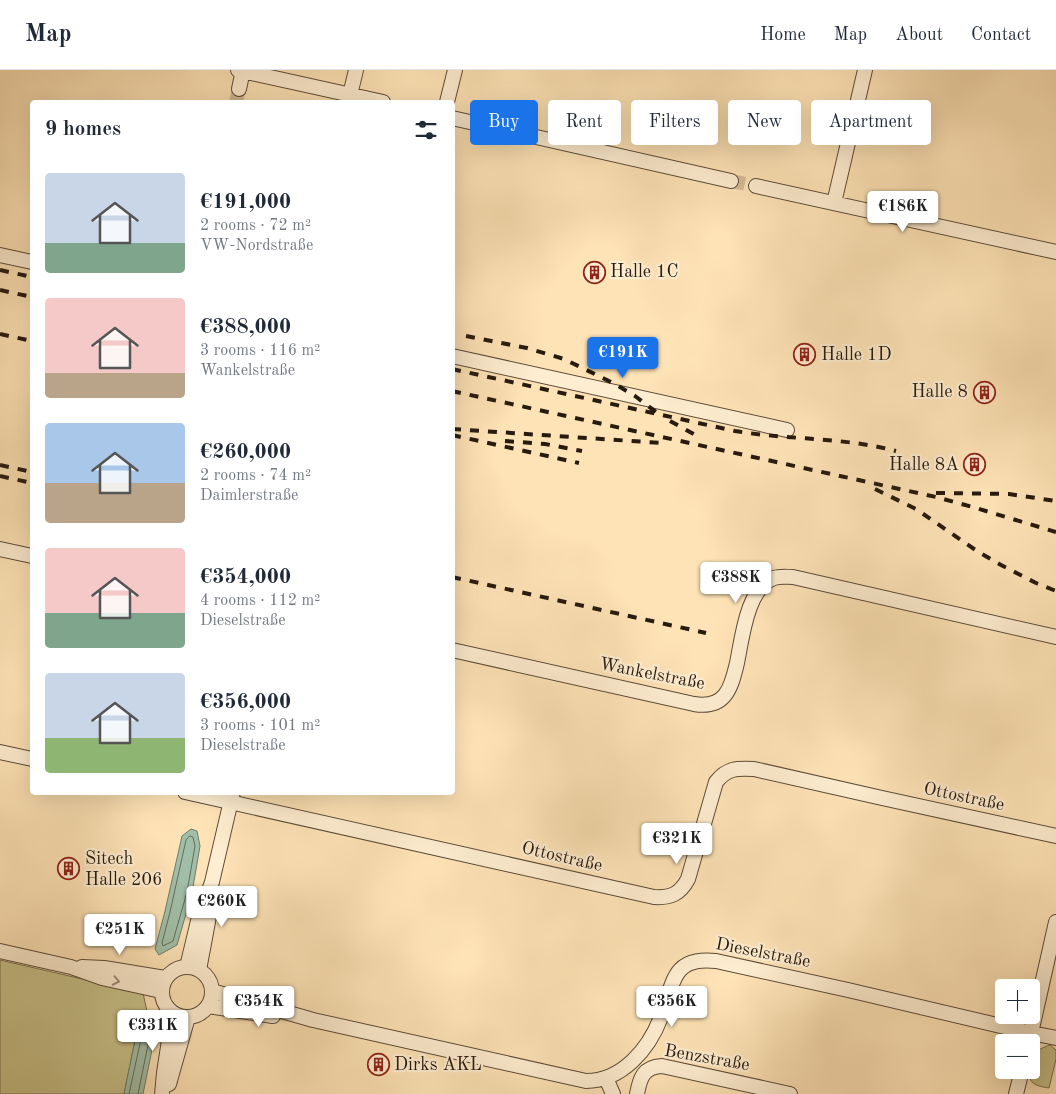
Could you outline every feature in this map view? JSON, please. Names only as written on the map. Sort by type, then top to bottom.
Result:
[{"type":"street","points":[[239,89],[242,70],[374,100]]},
{"type":"street","points":[[350,95],[356,70]]},
{"type":"street","points":[[447,100],[454,70]]},
{"type":"street","points":[[834,203],[864,70]]},
{"type":"street","points":[[455,119],[731,181]]},
{"type":"street","points":[[756,186],[1056,252]]},
{"type":"street","points":[[0,255],[30,262]]},
{"type":"street","points":[[455,357],[786,430]]},
{"type":"street","points":[[0,549],[30,556]]},
{"type":"street","name":"Wankelstraße","points":[[455,651],[694,704],[708,705],[721,700],[726,695],[732,682],[748,612],[754,597],[765,583],[782,577],[793,577],[1056,637]]},
{"type":"street","points":[[0,752],[30,759]]},
{"type":"street","name":"Ottostraße","points":[[208,795],[232,798],[654,897],[671,895],[678,892],[684,886],[688,879],[716,782],[722,775],[735,769],[754,769],[1056,836]]},
{"type":"street","points":[[193,968],[208,922],[212,882],[232,798]]},
{"type":"street","points":[[1031,1034],[1056,922]]},
{"type":"street","points":[[0,951],[71,967],[104,968],[163,985]]},
{"type":"street","name":"Dieselstraße","points":[[212,991],[313,1020],[586,1081],[595,1081],[618,1073],[634,1059],[656,1030],[675,978],[680,970],[688,964],[705,960],[838,988],[1015,1034]]},
{"type":"street","points":[[193,968],[204,974],[208,979],[212,991],[211,998],[208,1006],[199,1014],[188,1017],[178,1016],[173,1014],[166,1006],[162,996],[163,985],[169,974],[174,970],[193,968]]},
{"type":"street","name":"Dieselstraße","points":[[208,1006],[313,1020]]},
{"type":"street","points":[[164,1094],[164,1073],[173,1014]]},
{"type":"street","points":[[164,1094],[188,1017]]},
{"type":"street","name":"Dieselstraße","points":[[1040,1038],[1056,1038]]},
{"type":"street","name":"Benzstraße","points":[[637,1094],[641,1078],[647,1071],[656,1066],[667,1066],[790,1094]]},
{"type":"street","points":[[606,1078],[613,1094]]},
{"type":"street","points":[[1016,1094],[1020,1079]]},
{"type":"shaded area","points":[[0,960],[143,993],[148,1016],[139,1021],[124,1094],[0,1094]]},
{"type":"shaded area","points":[[1050,1045],[1056,1050],[1056,1059],[1049,1088],[1034,1084],[1030,1079],[1040,1079],[1041,1049]]},
{"type":"water","points":[[191,829],[197,831],[200,846],[192,893],[177,945],[159,955],[155,949],[182,836]]},
{"type":"water","points":[[148,1016],[154,1022],[155,1035],[143,1094],[124,1094],[139,1021]]},
{"type":"tunnel","points":[[236,100],[239,89]]},
{"type":"tunnel","points":[[731,181],[756,186]]},
{"type":"railway","points":[[0,270],[30,277]]},
{"type":"railway","points":[[0,290],[30,297]]},
{"type":"railway","points":[[0,334],[30,341]]},
{"type":"railway","points":[[466,336],[527,348],[564,359],[615,384],[656,412]]},
{"type":"railway","points":[[455,370],[735,431],[856,443],[896,451]]},
{"type":"railway","points":[[455,392],[936,497],[1056,532]]},
{"type":"railway","points":[[670,421],[701,438]]},
{"type":"railway","points":[[455,429],[662,443]]},
{"type":"railway","points":[[455,436],[579,463]]},
{"type":"railway","points":[[505,441],[545,444],[582,451]]},
{"type":"railway","points":[[0,465],[30,472]]},
{"type":"railway","points":[[0,476],[30,483]]},
{"type":"railway","points":[[875,489],[916,509],[977,551],[1001,565],[1056,591]]},
{"type":"railway","points":[[936,493],[1009,494],[1056,501]]},
{"type":"railway","points":[[455,578],[706,633]]},
{"type":"place","name":"Halle 1C","points":[[594,272]]},
{"type":"place","name":"Halle 1D","points":[[805,355]]},
{"type":"place","name":"Halle 8","points":[[984,392]]},
{"type":"place","name":"Halle 8A","points":[[975,465]]},
{"type":"place","name":"Sitech Halle 206","points":[[69,869]]},
{"type":"place","name":"Dirks AKL","points":[[378,1065]]}]
